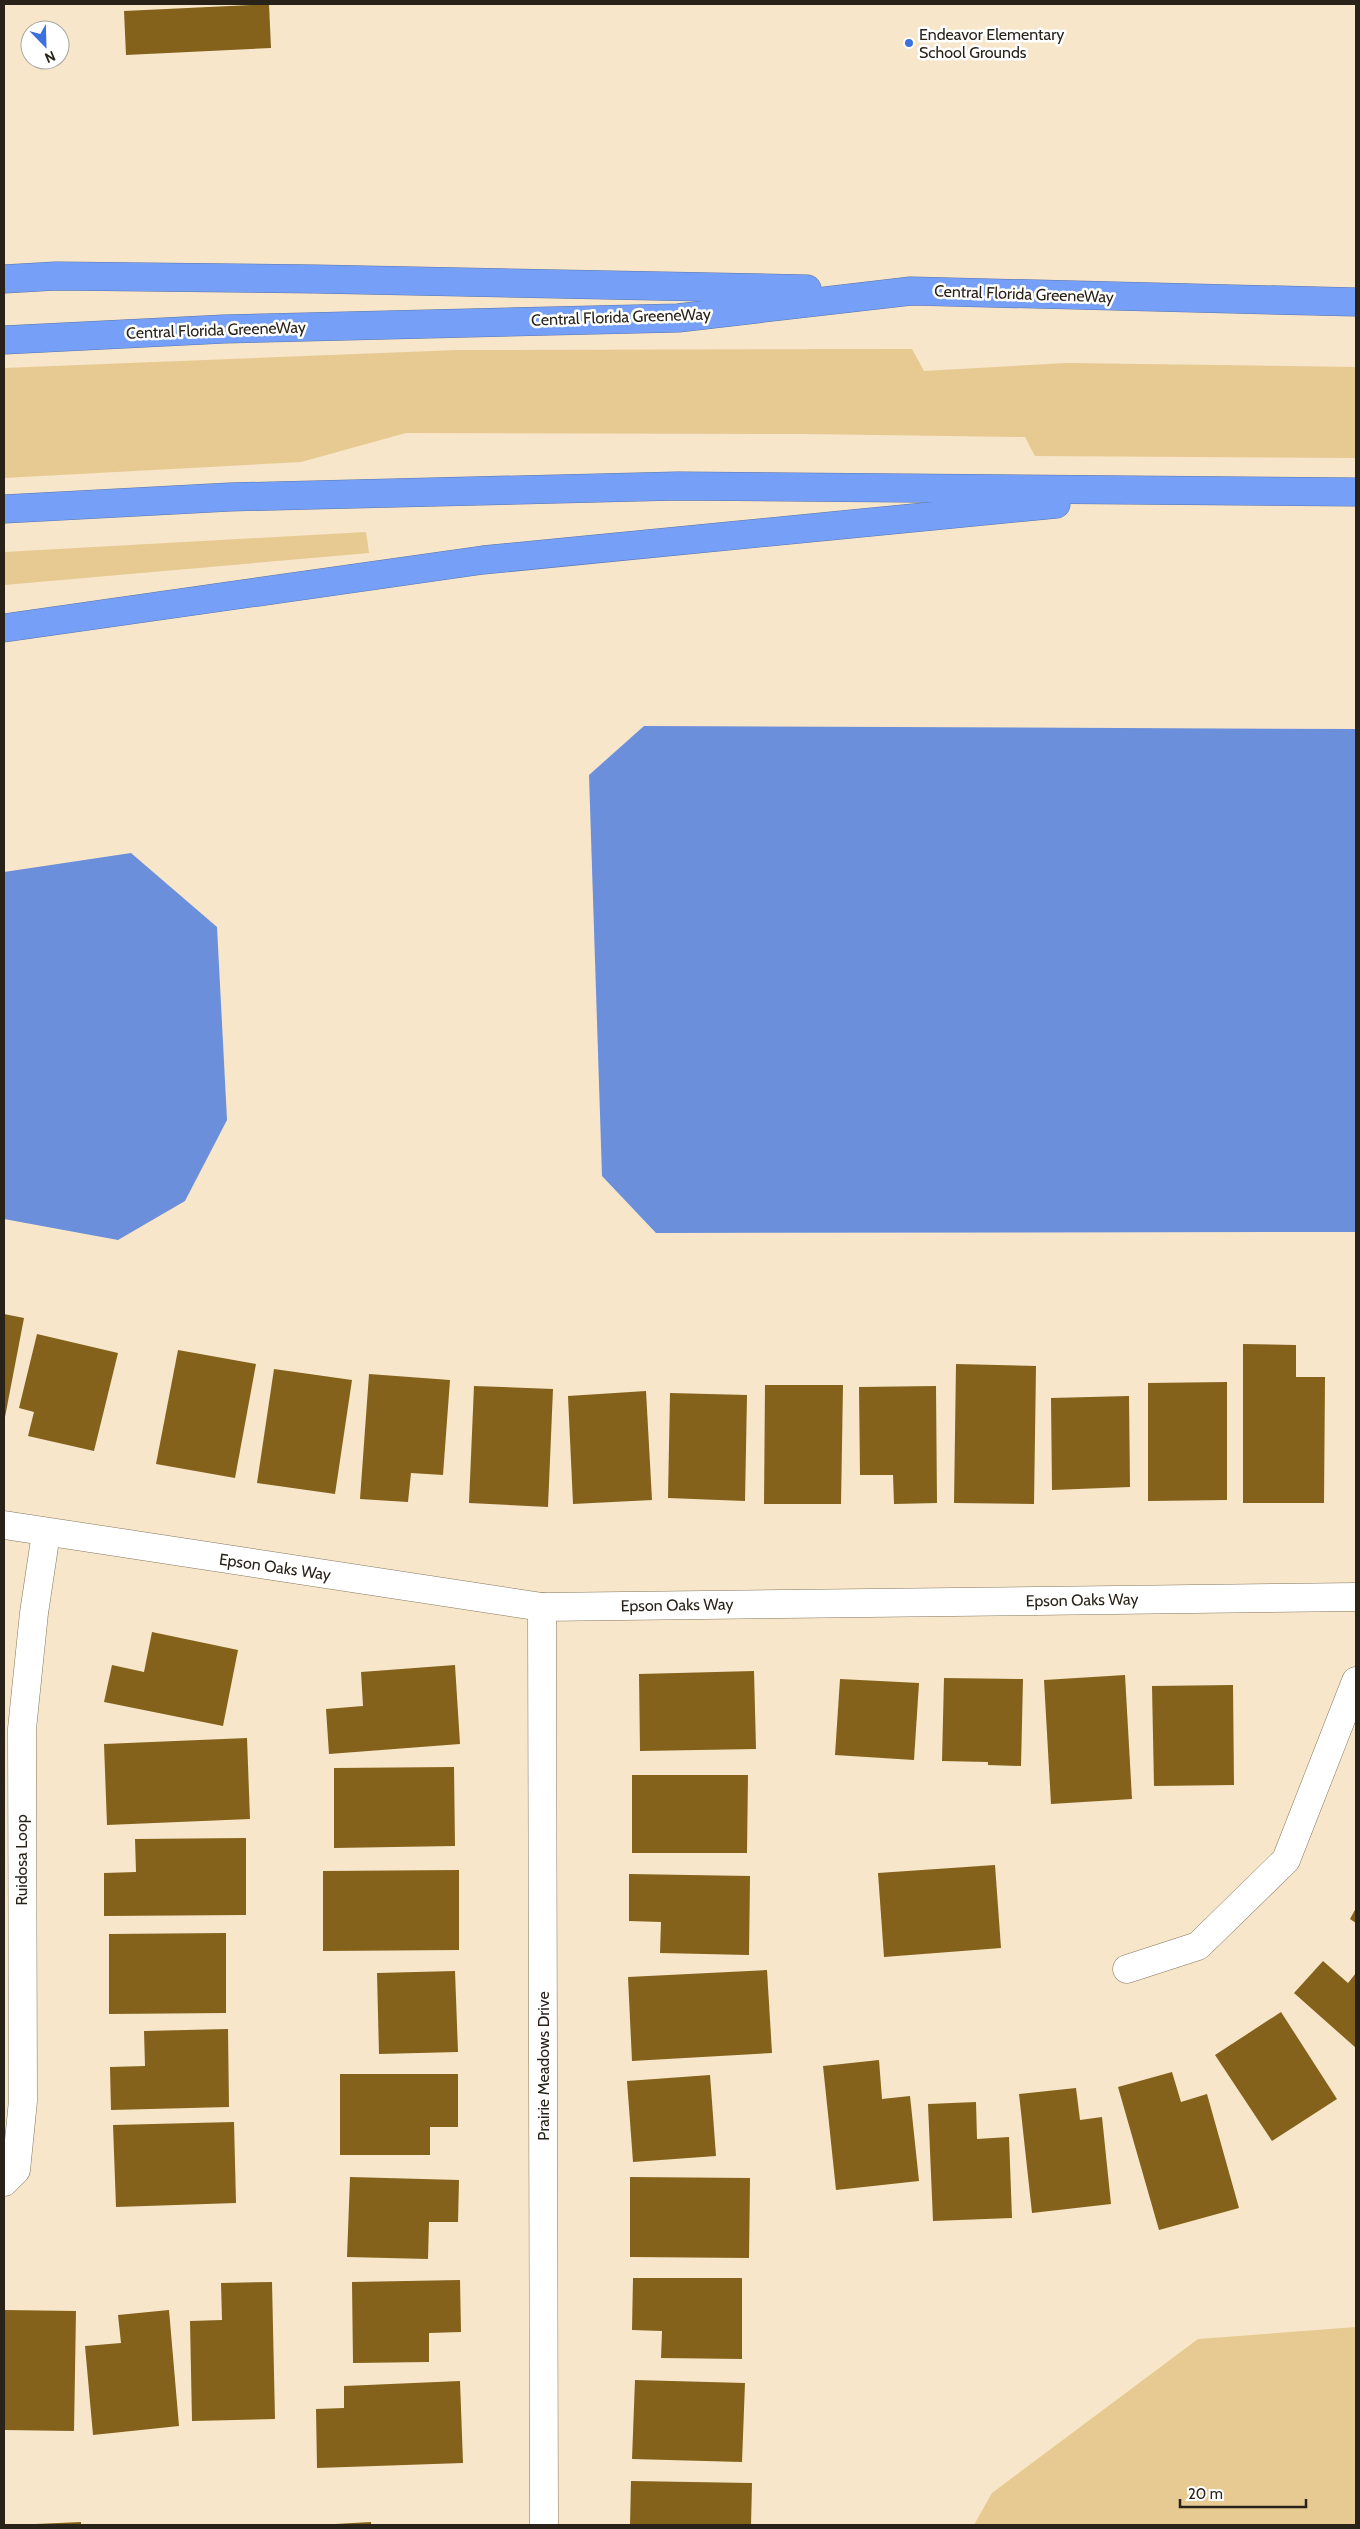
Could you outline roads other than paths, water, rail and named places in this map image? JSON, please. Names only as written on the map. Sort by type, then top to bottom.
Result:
[{"type":"highway","points":[[4,278],[56,276],[316,279],[911,291]]},
{"type":"highway","name":"Central Florida GreeneWay","points":[[4,340],[224,329],[678,318],[911,291],[1356,302]]},
{"type":"highway","points":[[4,509],[230,497],[668,486],[1356,492]]},
{"type":"highway","points":[[4,628],[483,560],[1199,490]]},
{"type":"street","name":"Epson Oaks Way","points":[[4,1525],[46,1533],[542,1607],[1356,1597]]},
{"type":"street","name":"Ruidosa Loop","points":[[4,2182],[16,2170],[23,2101],[22,1729],[34,1613],[46,1533]]},
{"type":"street","name":"Prairie Meadows Drive","points":[[542,1607],[544,2525]]},
{"type":"street","points":[[1127,1969],[1198,1946],[1286,1860],[1356,1680]]},
{"type":"water","points":[[644,726],[1356,729],[1356,1232],[656,1233],[602,1176],[589,775]]},
{"type":"water","points":[[131,853],[217,927],[227,1120],[185,1201],[118,1240],[4,1219],[4,872]]},
{"type":"place","name":"Endeavor Elementary School Grounds","points":[[909,43]]}]
